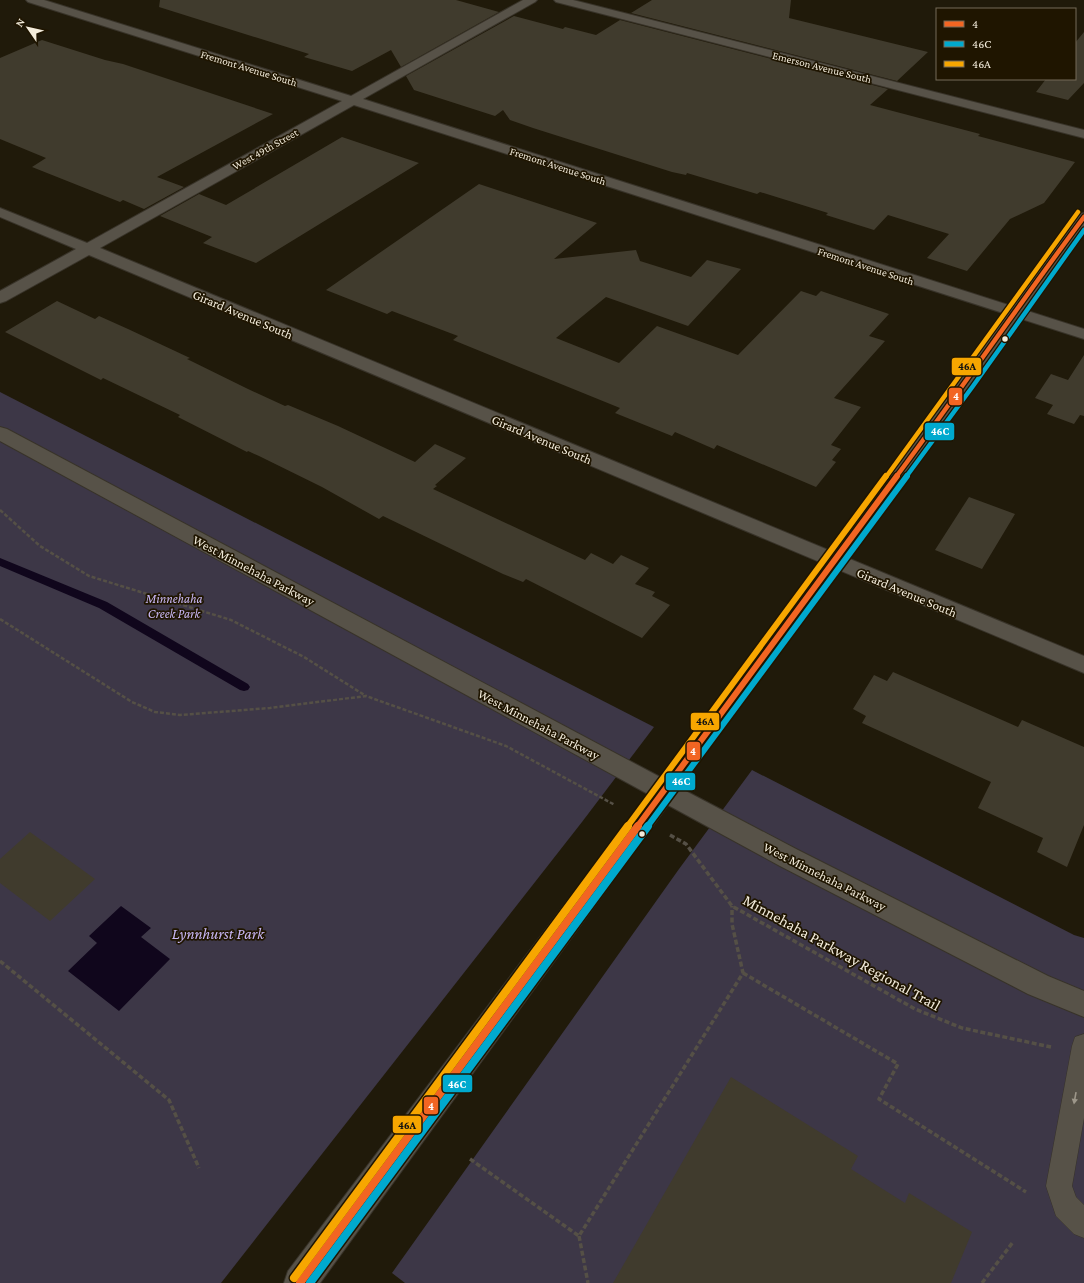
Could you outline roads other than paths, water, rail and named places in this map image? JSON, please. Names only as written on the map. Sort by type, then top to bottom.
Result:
[{"type":"street","name":"Fremont Avenue South","points":[[32,0],[352,100],[1084,334]]},
{"type":"street","name":"West 49th Street","points":[[0,298],[531,0]]},
{"type":"street","name":"Emerson Avenue South","points":[[560,0],[1084,134]]},
{"type":"street","name":"Girard Avenue South","points":[[0,212],[1084,665]]},
{"type":"street","points":[[300,1283],[664,792],[833,560],[967,381],[1013,312],[1083,221]]},
{"type":"street","name":"West Minnehaha Parkway","points":[[0,433],[664,792],[1038,985],[1084,1004]]},
{"type":"lane","points":[[1084,1046],[1059,1186],[1066,1206],[1084,1224]]},
{"type":"waterway","points":[[0,562],[103,605],[244,687]]},
{"type":"park label","name":"Minnehaha Creek Park","points":[[174,606]]},
{"type":"park label","name":"Lynnhurst Park","points":[[218,933]]}]
